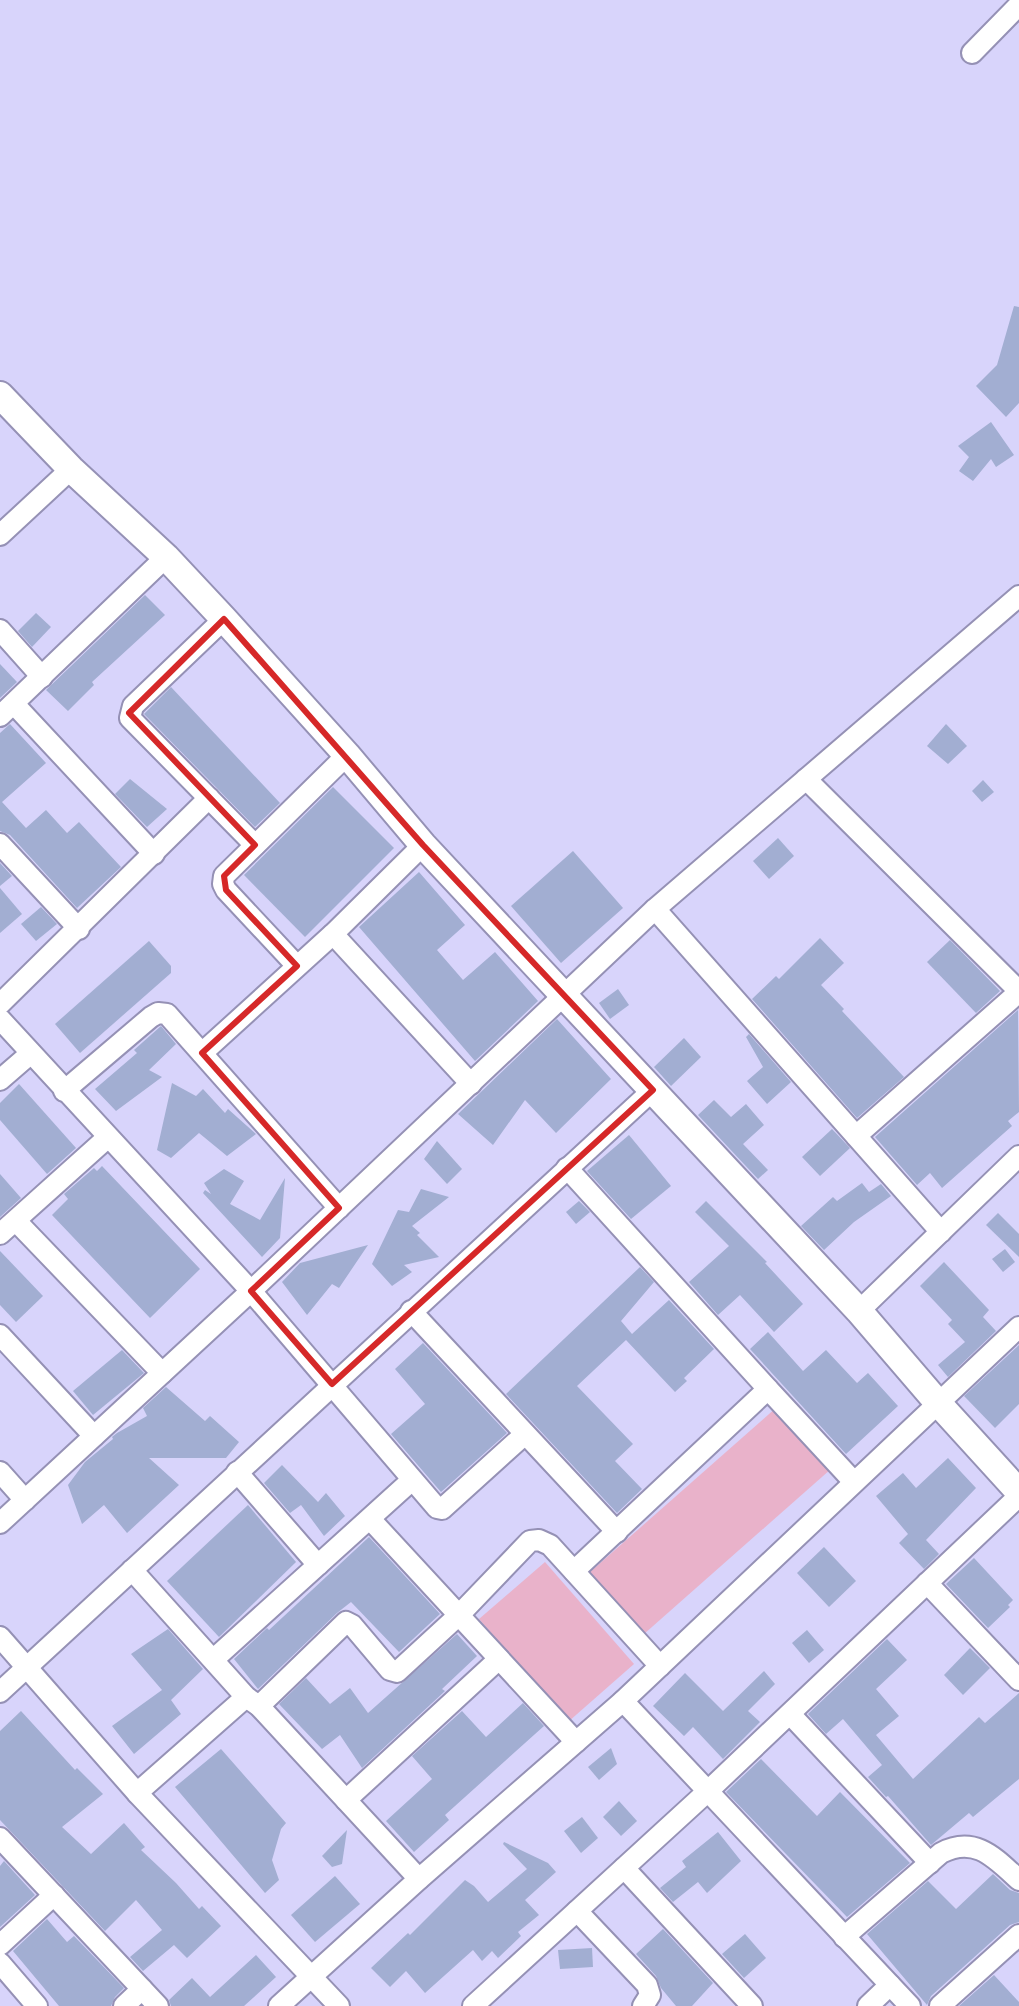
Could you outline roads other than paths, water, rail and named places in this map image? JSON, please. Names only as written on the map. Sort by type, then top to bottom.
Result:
[{"type":"street","points":[[972,53],[1019,5]]},
{"type":"street","points":[[0,395],[71,469],[166,557],[224,619],[347,755],[423,845],[859,1311],[1019,1494],[790,1714],[479,2004]]},
{"type":"street","points":[[0,535],[71,469]]},
{"type":"street","points":[[154,854],[7,710],[166,557]]},
{"type":"street","points":[[0,1523],[655,909],[1019,596]]},
{"type":"street","points":[[224,619],[129,713],[133,724],[255,845]]},
{"type":"street","points":[[0,630],[42,677]]},
{"type":"street","points":[[297,966],[223,884],[224,876],[347,755]]},
{"type":"street","points":[[806,779],[1019,992],[856,1136]]},
{"type":"street","points":[[0,1004],[209,798]]},
{"type":"street","points":[[0,844],[79,929]]},
{"type":"street","points":[[202,1053],[333,934],[423,845]]},
{"type":"street","points":[[655,909],[941,1232]]},
{"type":"street","points":[[333,934],[471,1084]]},
{"type":"street","points":[[64,1091],[158,1013],[167,1014],[339,1208]]},
{"type":"street","points":[[0,1019],[251,1291],[437,1508],[442,1509],[525,1434]]},
{"type":"street","points":[[0,1080],[30,1054]]},
{"type":"street","points":[[0,1692],[653,1090]]},
{"type":"street","points":[[107,1138],[8,1227],[162,1373]]},
{"type":"street","points":[[859,1311],[1019,1156]]},
{"type":"street","points":[[567,1168],[854,1482]]},
{"type":"street","points":[[411,1311],[617,1532]]},
{"type":"street","points":[[279,2006],[623,1701],[1019,1327]]},
{"type":"street","points":[[0,1335],[94,1436]]},
{"type":"street","points":[[574,1571],[768,1389]]},
{"type":"street","points":[[0,1472],[25,1500]]},
{"type":"street","points":[[237,1472],[318,1565]]},
{"type":"street","points":[[214,1659],[412,1480]]},
{"type":"street","points":[[370,1519],[576,1742]]},
{"type":"street","points":[[137,1793],[252,1702],[344,1623],[352,1625],[390,1670],[397,1672],[459,1615],[530,1541],[539,1540],[550,1545],[660,1666]]},
{"type":"street","points":[[132,1570],[419,1879]]},
{"type":"street","points":[[927,1583],[1019,1680]]},
{"type":"street","points":[[0,1637],[137,1793],[339,2006]]},
{"type":"street","points":[[346,1800],[499,1659]]},
{"type":"street","points":[[623,1701],[910,2006]]},
{"type":"street","points":[[790,1714],[930,1863]]},
{"type":"street","points":[[844,1937],[953,1846],[982,1849],[1019,1880]]},
{"type":"street","points":[[3,1848],[54,1895],[158,2006]]},
{"type":"street","points":[[624,1868],[752,2006]]},
{"type":"street","points":[[0,1945],[54,1895]]},
{"type":"street","points":[[577,1911],[647,1985],[650,1995],[643,2006]]},
{"type":"street","points":[[940,2006],[1018,1940]]},
{"type":"street","points":[[0,1963],[37,2006]]},
{"type":"street","points":[[868,2006],[890,1985]]},
{"type":"street","points":[[124,2006],[142,1989]]}]
